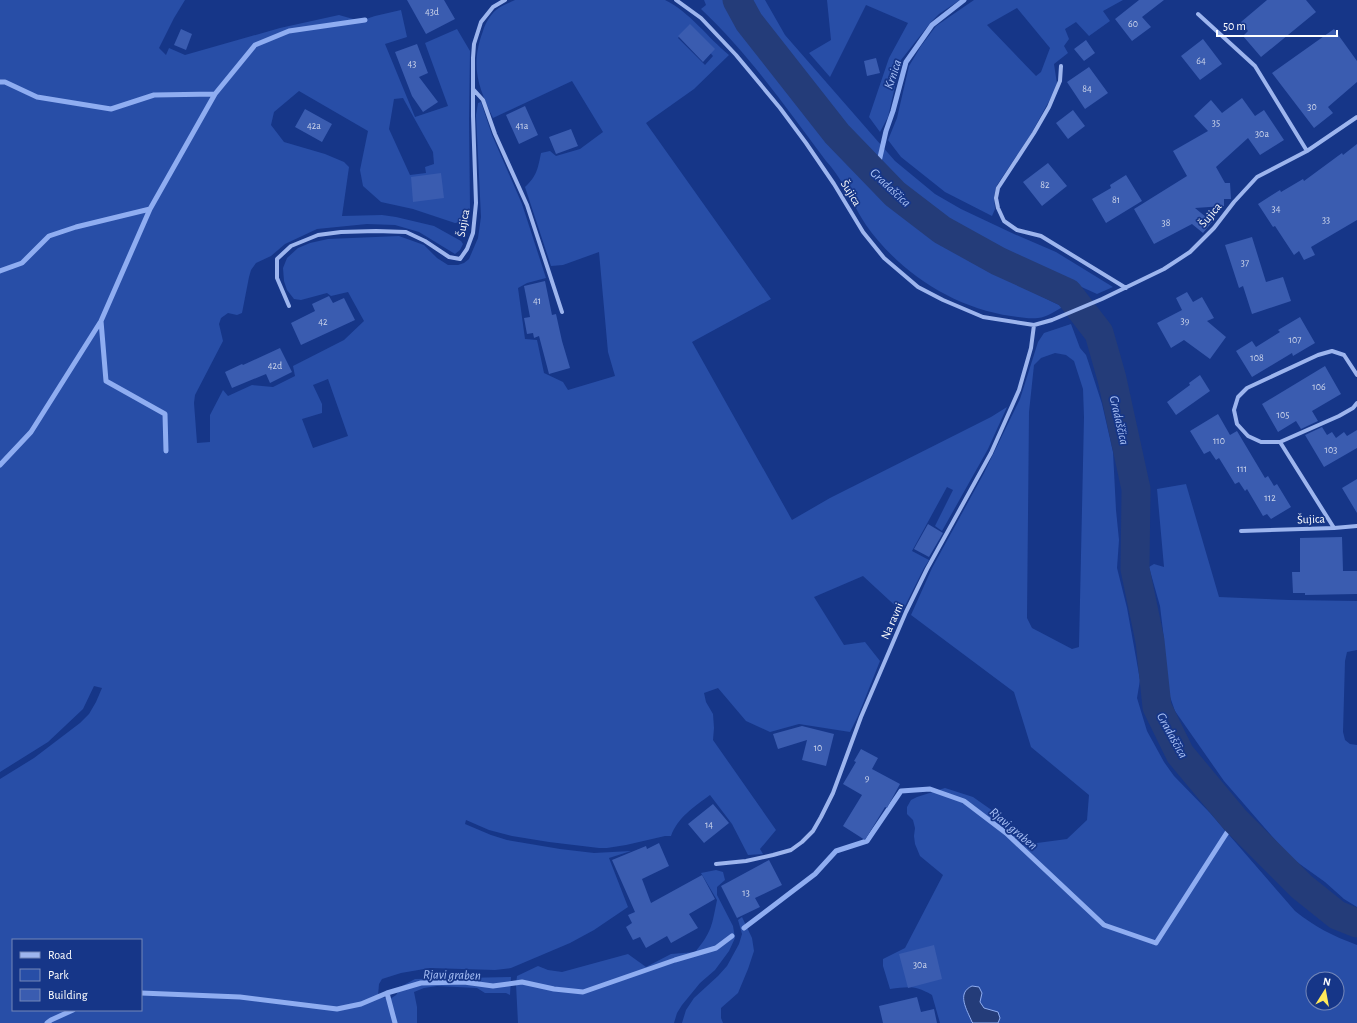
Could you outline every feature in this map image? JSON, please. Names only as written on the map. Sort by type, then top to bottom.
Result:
[{"type":"street","name":"Šujica","points":[[289,306],[276,278],[277,259],[291,246],[318,235],[341,232],[406,232],[425,241],[449,257],[460,259],[467,249],[473,233],[476,203],[473,146],[474,44],[481,22],[493,7],[505,0]]},
{"type":"street","name":"Šujica","points":[[676,0],[701,18],[736,55],[780,108],[814,155],[864,232],[884,258],[918,287],[942,300],[983,317],[1034,325],[1052,320],[1102,299],[1164,269],[1190,252],[1214,228],[1234,202],[1258,178],[1307,151],[1357,117]]},
{"type":"street","points":[[1198,14],[1255,66],[1307,151]]},
{"type":"street","points":[[1060,66],[1060,81],[1049,107],[998,188],[996,198],[998,208],[1004,222],[1016,230],[1041,236],[1126,288]]},
{"type":"street","points":[[473,89],[483,100],[495,134],[527,205],[562,312]]},
{"type":"street","name":"Na ravni","points":[[716,864],[746,861],[791,850],[802,842],[818,822],[833,793],[861,717],[906,612],[927,569],[991,452],[1019,390],[1030,348],[1034,325]]},
{"type":"street","points":[[1357,375],[1344,355],[1332,351],[1318,355],[1247,388],[1238,397],[1234,410],[1237,424],[1248,436],[1261,442],[1280,442],[1340,416],[1353,408],[1357,403]]},
{"type":"street","name":"Šujica","points":[[1280,442],[1334,528]]},
{"type":"street","name":"Šujica","points":[[1241,531],[1357,526]]},
{"type":"green space","points":[[0,0],[185,0],[159,48],[166,55],[169,48],[185,55],[280,28],[339,15],[360,21],[401,10],[407,37],[385,44],[415,117],[448,106],[425,43],[457,29],[470,51],[470,209],[465,221],[455,223],[413,209],[381,202],[363,186],[360,170],[368,131],[299,91],[274,112],[271,125],[284,142],[325,154],[344,162],[349,167],[342,216],[382,215],[396,217],[434,226],[461,241],[463,244],[460,250],[455,254],[419,232],[395,225],[367,224],[317,229],[285,244],[271,256],[256,263],[251,270],[249,277],[242,313],[237,315],[228,313],[221,318],[219,324],[223,341],[195,395],[194,403],[197,443],[210,442],[210,415],[223,390],[228,396],[252,385],[273,387],[295,376],[293,366],[344,340],[364,321],[348,292],[331,296],[327,293],[301,300],[294,299],[287,290],[284,281],[283,268],[287,258],[298,248],[310,243],[328,239],[399,236],[424,245],[437,258],[448,265],[458,265],[469,259],[478,238],[481,217],[476,115],[478,103],[481,102],[492,135],[522,204],[546,278],[527,283],[518,288],[525,339],[537,340],[544,373],[563,382],[568,390],[615,376],[608,352],[599,252],[563,265],[551,266],[525,187],[536,172],[541,153],[550,151],[556,156],[580,149],[603,132],[572,81],[493,118],[480,86],[476,65],[479,43],[485,25],[496,10],[515,0],[665,0],[691,18],[729,55],[694,89],[646,123],[771,299],[692,342],[792,520],[830,498],[991,417],[1007,407],[988,449],[942,531],[935,526],[953,490],[947,487],[912,551],[929,560],[902,612],[863,576],[814,597],[844,645],[865,642],[880,661],[850,732],[799,724],[770,732],[746,721],[718,688],[704,693],[706,702],[713,714],[713,740],[776,830],[760,849],[763,854],[748,855],[732,824],[710,795],[692,808],[682,818],[671,836],[607,848],[549,842],[512,836],[489,830],[466,820],[465,824],[507,840],[594,853],[631,851],[609,858],[628,907],[594,930],[570,943],[511,968],[495,970],[430,968],[401,973],[382,979],[379,984],[378,996],[390,999],[396,995],[402,986],[415,979],[511,977],[510,995],[506,993],[485,993],[477,988],[437,986],[424,988],[414,992],[417,1007],[417,1023],[0,1023],[0,779],[34,758],[80,723],[89,714],[102,688],[94,686],[83,709],[48,742],[0,772]],"holes":[[[687,28],[713,56],[705,65],[678,38]],[[403,98],[433,152],[434,164],[425,167],[426,173],[410,175],[389,129],[394,99]],[[328,379],[348,436],[313,448],[302,419],[322,413],[322,404],[313,385]]]},
{"type":"green space","points":[[704,0],[724,0],[731,14],[860,177],[926,232],[971,262],[1063,307],[1051,314],[1035,318],[1024,318],[990,312],[949,296],[911,272],[879,242],[866,225],[834,171],[782,102],[735,44],[701,9],[706,5]]},
{"type":"green space","points":[[745,0],[765,0],[785,35],[895,161],[935,194],[961,209],[1056,252],[1113,287],[1097,294],[963,233],[902,192],[887,168],[878,161],[867,148],[851,136],[806,83],[750,9]]},
{"type":"green space","points":[[827,0],[960,0],[939,14],[931,22],[901,60],[888,117],[880,132],[869,117],[889,58],[908,23],[866,5],[830,77],[809,53],[831,40]]},
{"type":"green space","points":[[974,0],[1123,0],[1103,11],[1110,21],[1089,36],[1076,22],[1065,29],[1069,39],[1064,46],[1068,53],[1054,64],[1057,84],[1054,92],[1031,134],[997,185],[994,196],[995,209],[992,216],[945,192],[901,157],[888,140],[897,118],[909,66],[921,46],[936,26]],"holes":[[[1017,8],[1050,48],[1041,72],[1036,76],[987,25]]]},
{"type":"green space","points":[[1071,324],[1080,348],[1086,355],[1102,404],[1113,452],[1119,540],[1117,568],[1127,608],[1140,680],[1137,698],[1147,731],[1164,762],[1174,776],[1210,813],[1295,911],[1324,931],[1357,945],[1357,1023],[940,1023],[932,995],[916,988],[890,989],[883,966],[883,959],[905,948],[943,875],[920,856],[915,844],[915,828],[913,820],[907,814],[907,807],[911,800],[945,788],[973,797],[1003,818],[1022,845],[1067,839],[1087,820],[1089,795],[1031,747],[1014,692],[911,615],[932,568],[984,473],[1020,399],[1038,342],[1044,333]],"holes":[[[1055,353],[1066,355],[1074,361],[1083,389],[1084,417],[1079,647],[1072,649],[1032,628],[1027,618],[1029,412],[1034,365],[1041,358]]]},
{"type":"green space","points":[[1186,484],[1219,597],[1357,601],[1357,650],[1347,652],[1345,661],[1343,732],[1345,740],[1350,744],[1357,745],[1357,907],[1344,899],[1325,882],[1290,857],[1224,781],[1175,711],[1163,671],[1164,639],[1160,606],[1149,567],[1154,564],[1164,567],[1157,489]]},
{"type":"green space","points":[[716,870],[723,872],[725,880],[717,887],[717,895],[733,926],[735,938],[729,951],[715,970],[700,983],[682,1005],[677,1013],[674,1023],[518,1023],[517,976],[538,966],[548,970],[562,972],[628,954],[646,967],[671,954],[695,952],[708,933],[714,916],[717,900],[701,873]]},
{"type":"green space","points":[[742,917],[752,938],[754,951],[738,993],[721,1008],[721,1018],[723,1023],[682,1023],[686,1010],[694,998],[727,966],[739,944],[742,934],[738,920]]},
{"type":"shaded area","points":[[972,986],[979,987],[982,993],[980,1002],[984,1008],[998,1012],[1000,1018],[998,1023],[972,1022],[964,1002],[964,997],[967,989]]},
{"type":"building","points":[[407,0],[444,0],[455,19],[426,34]]},
{"type":"building","points":[[1139,0],[1164,0],[1142,17],[1151,27],[1132,41],[1115,19]]},
{"type":"building","points":[[1267,0],[1306,0],[1316,12],[1261,57],[1243,36],[1248,31],[1241,22]]},
{"type":"building","points":[[690,24],[715,49],[703,62],[678,36]]},
{"type":"building","points":[[181,29],[192,34],[186,50],[174,45]]},
{"type":"building","points":[[1334,29],[1357,61],[1357,82],[1328,107],[1333,113],[1314,128],[1272,73]]},
{"type":"building","points":[[1203,39],[1222,64],[1200,80],[1181,56]]},
{"type":"building","points":[[1086,40],[1095,53],[1084,61],[1074,49]]},
{"type":"building","points":[[417,44],[428,73],[419,77],[438,102],[423,112],[412,96],[395,52]]},
{"type":"building","points":[[876,58],[880,73],[867,76],[864,61]]},
{"type":"building","points":[[1089,67],[1108,93],[1085,109],[1067,82]]},
{"type":"building","points":[[1242,98],[1255,116],[1264,110],[1284,140],[1260,155],[1248,138],[1216,167],[1225,183],[1230,183],[1231,199],[1224,199],[1224,206],[1195,208],[1212,222],[1203,233],[1192,224],[1154,244],[1134,209],[1187,176],[1173,151],[1208,131],[1194,116],[1211,100],[1222,113]]},
{"type":"building","points":[[525,106],[538,135],[519,144],[506,115]]},
{"type":"building","points":[[305,109],[332,124],[322,142],[295,127]]},
{"type":"building","points":[[1073,110],[1085,126],[1068,139],[1056,123]]},
{"type":"building","points":[[571,129],[578,146],[556,154],[549,137]]},
{"type":"building","points":[[1357,144],[1357,220],[1311,247],[1315,255],[1304,260],[1299,251],[1294,255],[1275,226],[1273,227],[1258,204],[1280,190],[1281,192],[1303,179],[1304,181],[1342,153],[1343,155]]},
{"type":"building","points":[[1048,163],[1067,186],[1042,206],[1023,182]]},
{"type":"building","points":[[441,173],[444,198],[413,202],[411,177]]},
{"type":"building","points":[[1126,175],[1142,201],[1106,223],[1092,199],[1111,188],[1110,185]]},
{"type":"building","points":[[1252,237],[1266,282],[1283,277],[1291,301],[1252,314],[1243,286],[1239,288],[1225,245]]},
{"type":"building","points":[[545,281],[552,315],[556,314],[570,368],[549,374],[539,336],[534,338],[533,333],[527,334],[524,318],[530,317],[524,286]]},
{"type":"building","points":[[1187,292],[1193,302],[1202,297],[1214,318],[1207,321],[1226,337],[1210,359],[1184,340],[1171,348],[1157,323],[1182,310],[1176,298]]},
{"type":"building","points":[[329,296],[333,303],[344,298],[355,320],[301,345],[291,323],[315,311],[312,304]]},
{"type":"building","points":[[1300,317],[1315,343],[1293,356],[1292,353],[1252,377],[1236,351],[1252,341],[1256,347],[1280,332],[1278,330]]},
{"type":"building","points":[[280,348],[292,372],[270,383],[266,374],[232,388],[225,372]]},
{"type":"building","points":[[1325,366],[1341,394],[1312,411],[1318,421],[1301,429],[1296,421],[1278,432],[1262,404]]},
{"type":"building","points":[[1200,375],[1210,391],[1176,415],[1167,402],[1190,385],[1189,383]]},
{"type":"building","points":[[1218,414],[1230,435],[1237,431],[1265,478],[1268,476],[1274,486],[1277,484],[1291,507],[1271,519],[1267,514],[1263,516],[1247,489],[1245,491],[1239,482],[1235,484],[1219,458],[1216,460],[1210,451],[1204,454],[1190,431]]},
{"type":"building","points":[[1322,427],[1327,435],[1332,432],[1336,438],[1344,432],[1347,436],[1357,430],[1357,448],[1324,467],[1305,435]]},
{"type":"building","points":[[1357,479],[1357,513],[1342,488]]},
{"type":"building","points":[[928,524],[943,533],[929,557],[914,549]]},
{"type":"building","points":[[1342,537],[1343,571],[1357,571],[1357,594],[1305,595],[1305,593],[1293,593],[1292,572],[1300,572],[1300,538]]},
{"type":"building","points":[[802,726],[834,734],[826,766],[802,760],[807,740],[778,749],[773,734]]},
{"type":"building","points":[[861,749],[878,758],[872,769],[900,784],[887,808],[885,807],[865,840],[843,826],[862,795],[843,784],[856,762],[854,761]]},
{"type":"building","points":[[713,804],[729,823],[704,843],[688,824]]},
{"type":"building","points":[[659,843],[669,866],[642,879],[651,903],[702,875],[715,899],[689,914],[698,928],[671,943],[667,936],[646,948],[640,937],[633,940],[626,927],[632,923],[628,915],[635,912],[612,860],[646,846],[647,849]]},
{"type":"building","points":[[769,860],[782,885],[755,898],[760,907],[737,918],[721,886]]},
{"type":"building","points":[[934,945],[942,979],[908,988],[899,954]]},
{"type":"building","points":[[917,997],[921,1012],[934,1009],[937,1023],[883,1023],[879,1006]]},
{"type":"waterway","name":"Gradaščica","points":[[737,0],[749,22],[837,134],[895,194],[942,230],[998,261],[1068,293],[1099,333],[1112,379],[1136,489],[1135,569],[1150,641],[1157,707],[1180,754],[1235,820],[1302,887],[1337,915],[1357,923]]},
{"type":"waterway","name":"Krnica","points":[[876,175],[886,131],[906,62],[932,25],[964,0]]},
{"type":"waterway","points":[[0,465],[31,432],[101,321],[150,209],[215,94],[255,45],[289,31],[365,20]]},
{"type":"waterway","points":[[0,82],[5,82],[37,97],[111,109],[154,95],[215,94]]},
{"type":"waterway","points":[[0,271],[22,263],[49,236],[76,227],[150,209]]},
{"type":"waterway","points":[[101,321],[106,381],[165,414],[166,451]]},
{"type":"waterway","name":"Rjavi graben","points":[[744,928],[815,874],[836,851],[867,841],[901,791],[930,789],[964,801],[1006,833],[1104,925],[1156,943],[1235,820]]},
{"type":"waterway","name":"Rjavi graben","points":[[142,993],[240,997],[337,1009],[361,1004],[387,993],[421,983],[464,982],[493,986],[522,982],[554,989],[583,992],[675,960],[716,948],[732,936]]},
{"type":"waterway","points":[[387,993],[395,1023]]},
{"type":"waterway","name":"Rjavi graben","points":[[47,1023],[71,1011]]}]
